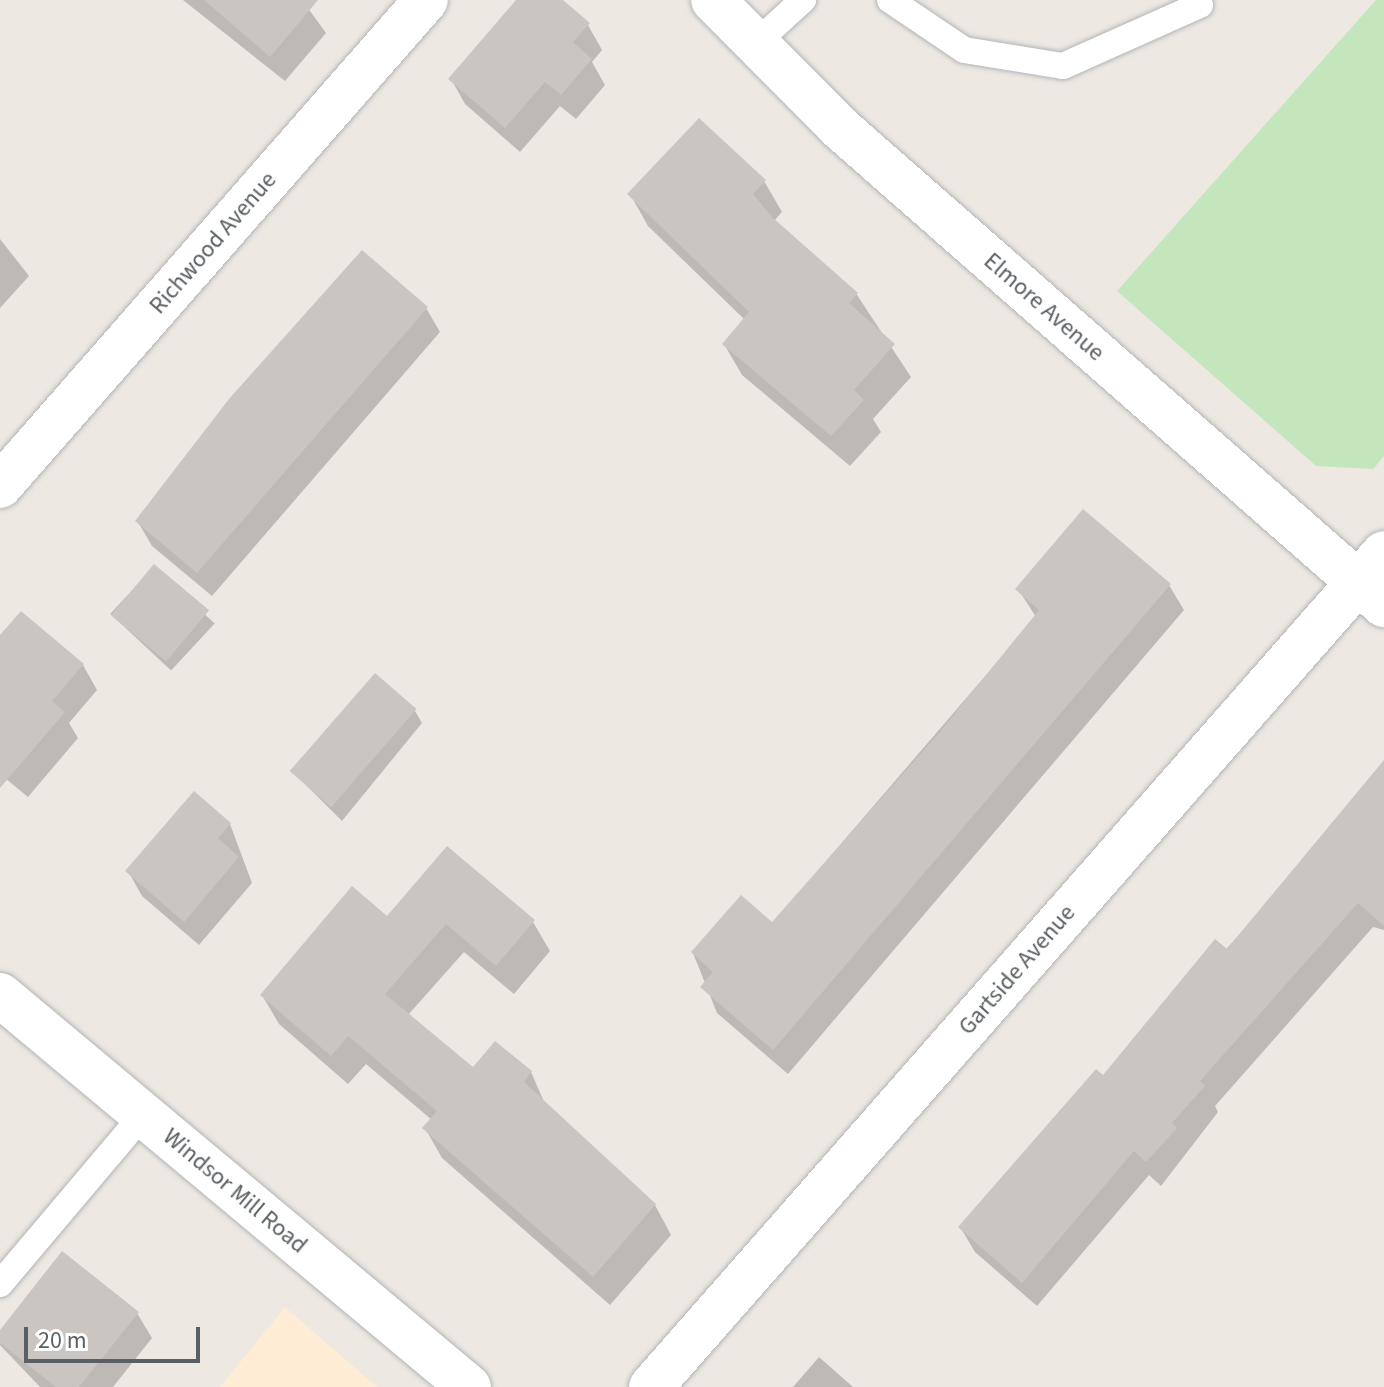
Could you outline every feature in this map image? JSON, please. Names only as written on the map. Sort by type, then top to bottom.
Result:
[{"type":"street","name":"Richwood Avenue","points":[[0,486],[426,0]]},
{"type":"street","name":"Elmore Avenue","points":[[713,0],[840,128],[1375,580]]},
{"type":"street","name":"Gartside Avenue","points":[[651,1387],[1375,580]]},
{"type":"street","name":"Windsor Mill Road","points":[[0,995],[469,1387]]},
{"type":"lane","points":[[756,43],[803,0]]},
{"type":"lane","points":[[890,0],[964,50],[1063,66],[1200,5]]},
{"type":"lane","points":[[0,1284],[143,1115]]},
{"type":"shaded area","points":[[285,1307],[377,1387],[220,1387]]},
{"type":"green space","points":[[1376,0],[1384,0],[1384,456],[1373,469],[1316,466],[1117,291]]},
{"type":"building","points":[[204,0],[318,0],[270,57]]},
{"type":"building","points":[[516,0],[563,0],[590,23],[573,42],[592,59],[561,95],[545,82],[505,128],[448,79]]},
{"type":"building","points":[[699,118],[766,180],[753,194],[772,217],[858,293],[849,303],[895,344],[854,390],[864,400],[831,436],[722,344],[749,312],[627,194]]},
{"type":"building","points":[[362,250],[428,307],[197,573],[135,521],[229,399]]},
{"type":"building","points":[[1083,509],[1171,584],[773,1050],[700,987],[713,972],[691,952],[741,895],[772,922],[939,733],[1039,610],[1015,589]]},
{"type":"building","points":[[154,564],[209,610],[166,662],[111,615]]},
{"type":"building","points":[[21,611],[84,664],[52,701],[65,712],[0,788],[0,635]]},
{"type":"building","points":[[375,673],[417,709],[331,807],[290,771]]},
{"type":"building","points":[[1384,760],[1384,926],[1358,903],[1200,1081],[1205,1086],[1172,1123],[1177,1128],[1146,1162],[1134,1151],[1022,1283],[958,1227],[1096,1069],[1103,1075],[1215,939],[1227,949]]},
{"type":"building","points":[[194,791],[231,823],[218,838],[239,857],[184,922],[125,871]]},
{"type":"building","points":[[447,846],[535,920],[496,966],[446,924],[385,994],[473,1067],[495,1041],[532,1071],[524,1082],[656,1204],[593,1277],[422,1128],[437,1111],[348,1036],[331,1056],[260,995],[352,886],[387,916]]},
{"type":"building","points":[[62,1251],[139,1312],[79,1387],[56,1387],[0,1343],[0,1330]]}]
